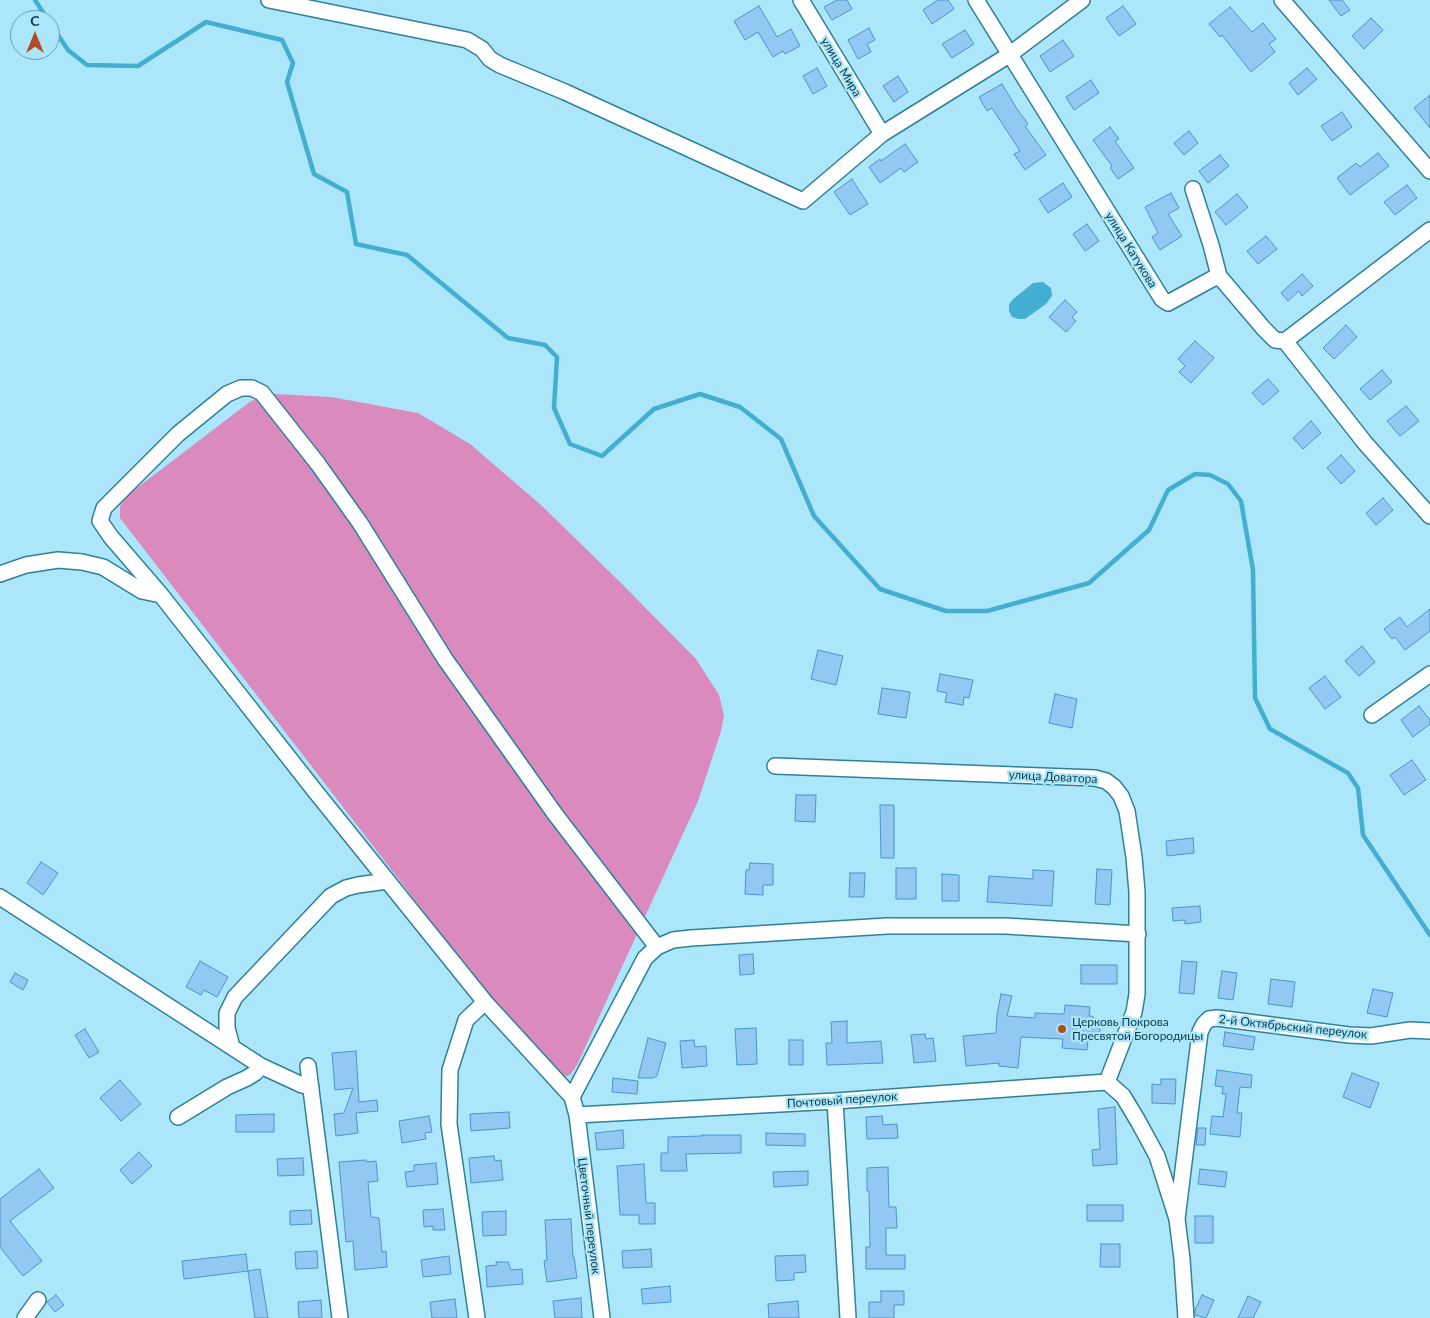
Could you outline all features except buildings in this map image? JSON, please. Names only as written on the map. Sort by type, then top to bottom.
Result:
[{"type":"street","points":[[269,0],[467,40],[482,49],[490,59],[500,65],[565,92],[803,200],[882,134],[1009,54],[1082,0]]},
{"type":"street","name":"улица Мира","points":[[800,0],[882,134]]},
{"type":"street","name":"улица Катукова","points":[[976,0],[1162,299],[1168,303],[1219,276]]},
{"type":"street","points":[[1282,0],[1430,171]]},
{"type":"street","points":[[1192,189],[1211,245],[1219,276],[1264,330],[1275,340],[1285,341],[1430,230]]},
{"type":"street","points":[[1285,341],[1365,443],[1430,516]]},
{"type":"street","points":[[657,947],[555,814],[445,660],[360,524],[318,464],[262,393],[252,388],[241,388],[227,394],[178,434],[104,508],[100,521],[111,537],[161,596],[485,1002],[572,1097],[645,958],[657,947],[673,940],[887,926],[1006,926],[1138,934]]},
{"type":"street","points":[[0,574],[26,565],[58,560],[82,562],[104,567],[142,591],[161,596]]},
{"type":"street","points":[[1372,715],[1430,674]]},
{"type":"street","name":"улица Доватора","points":[[775,766],[1095,778],[1106,781],[1121,796],[1127,811],[1134,857],[1138,934],[1137,994],[1134,1012],[1107,1082]]},
{"type":"street","points":[[232,1047],[227,1028],[227,1013],[235,997],[331,896],[358,884],[387,881]]},
{"type":"street","points":[[0,896],[260,1066],[311,1088]]},
{"type":"street","points":[[477,1318],[449,1124],[450,1070],[466,1020],[485,1002]]},
{"type":"street","name":"2-й Октябрьский переулок","points":[[1177,1219],[1200,1032],[1209,1019],[1217,1018],[1349,1035],[1371,1036],[1410,1030],[1430,1032]]},
{"type":"street","points":[[178,1117],[227,1087],[247,1078],[255,1073],[260,1066]]},
{"type":"street","points":[[308,1066],[340,1318]]},
{"type":"street","points":[[1107,1082],[1122,1096],[1157,1156],[1177,1219],[1186,1318]]},
{"type":"street","name":"Почтовый переулок","points":[[577,1115],[835,1101],[1107,1082]]},
{"type":"street","name":"Цветочный переулок","points":[[572,1097],[577,1115],[602,1318]]},
{"type":"street","points":[[835,1101],[848,1318]]},
{"type":"street","points":[[25,1318],[38,1300]]},
{"type":"shaded area","points":[[275,394],[331,397],[418,413],[470,444],[541,505],[620,582],[696,659],[719,695],[724,715],[721,731],[698,801],[577,1065],[570,1075],[563,1077],[556,1072],[468,969],[120,518],[120,506],[129,494],[251,401]]},
{"type":"water","points":[[1043,282],[1051,288],[1052,296],[1046,304],[1025,319],[1012,317],[1009,305],[1012,300],[1033,283]]},
{"type":"waterway","points":[[35,0],[42,10]]},
{"type":"waterway","points":[[60,38],[68,50],[87,65],[138,66],[206,22],[282,40],[293,63],[287,82],[314,174],[347,192],[356,244],[407,255],[508,338],[545,345],[557,357],[554,408],[570,444],[602,456],[654,409],[700,394],[740,407],[781,439],[814,516],[880,589],[946,611],[987,611],[1089,583],[1149,530],[1168,490],[1195,474],[1210,475],[1228,484],[1241,501],[1253,570],[1255,698],[1270,729],[1348,773],[1358,788],[1363,835],[1430,935]]},
{"type":"place","name":"Церковь Покрова Пресвятой Богородицы","points":[[1062,1029]]}]
